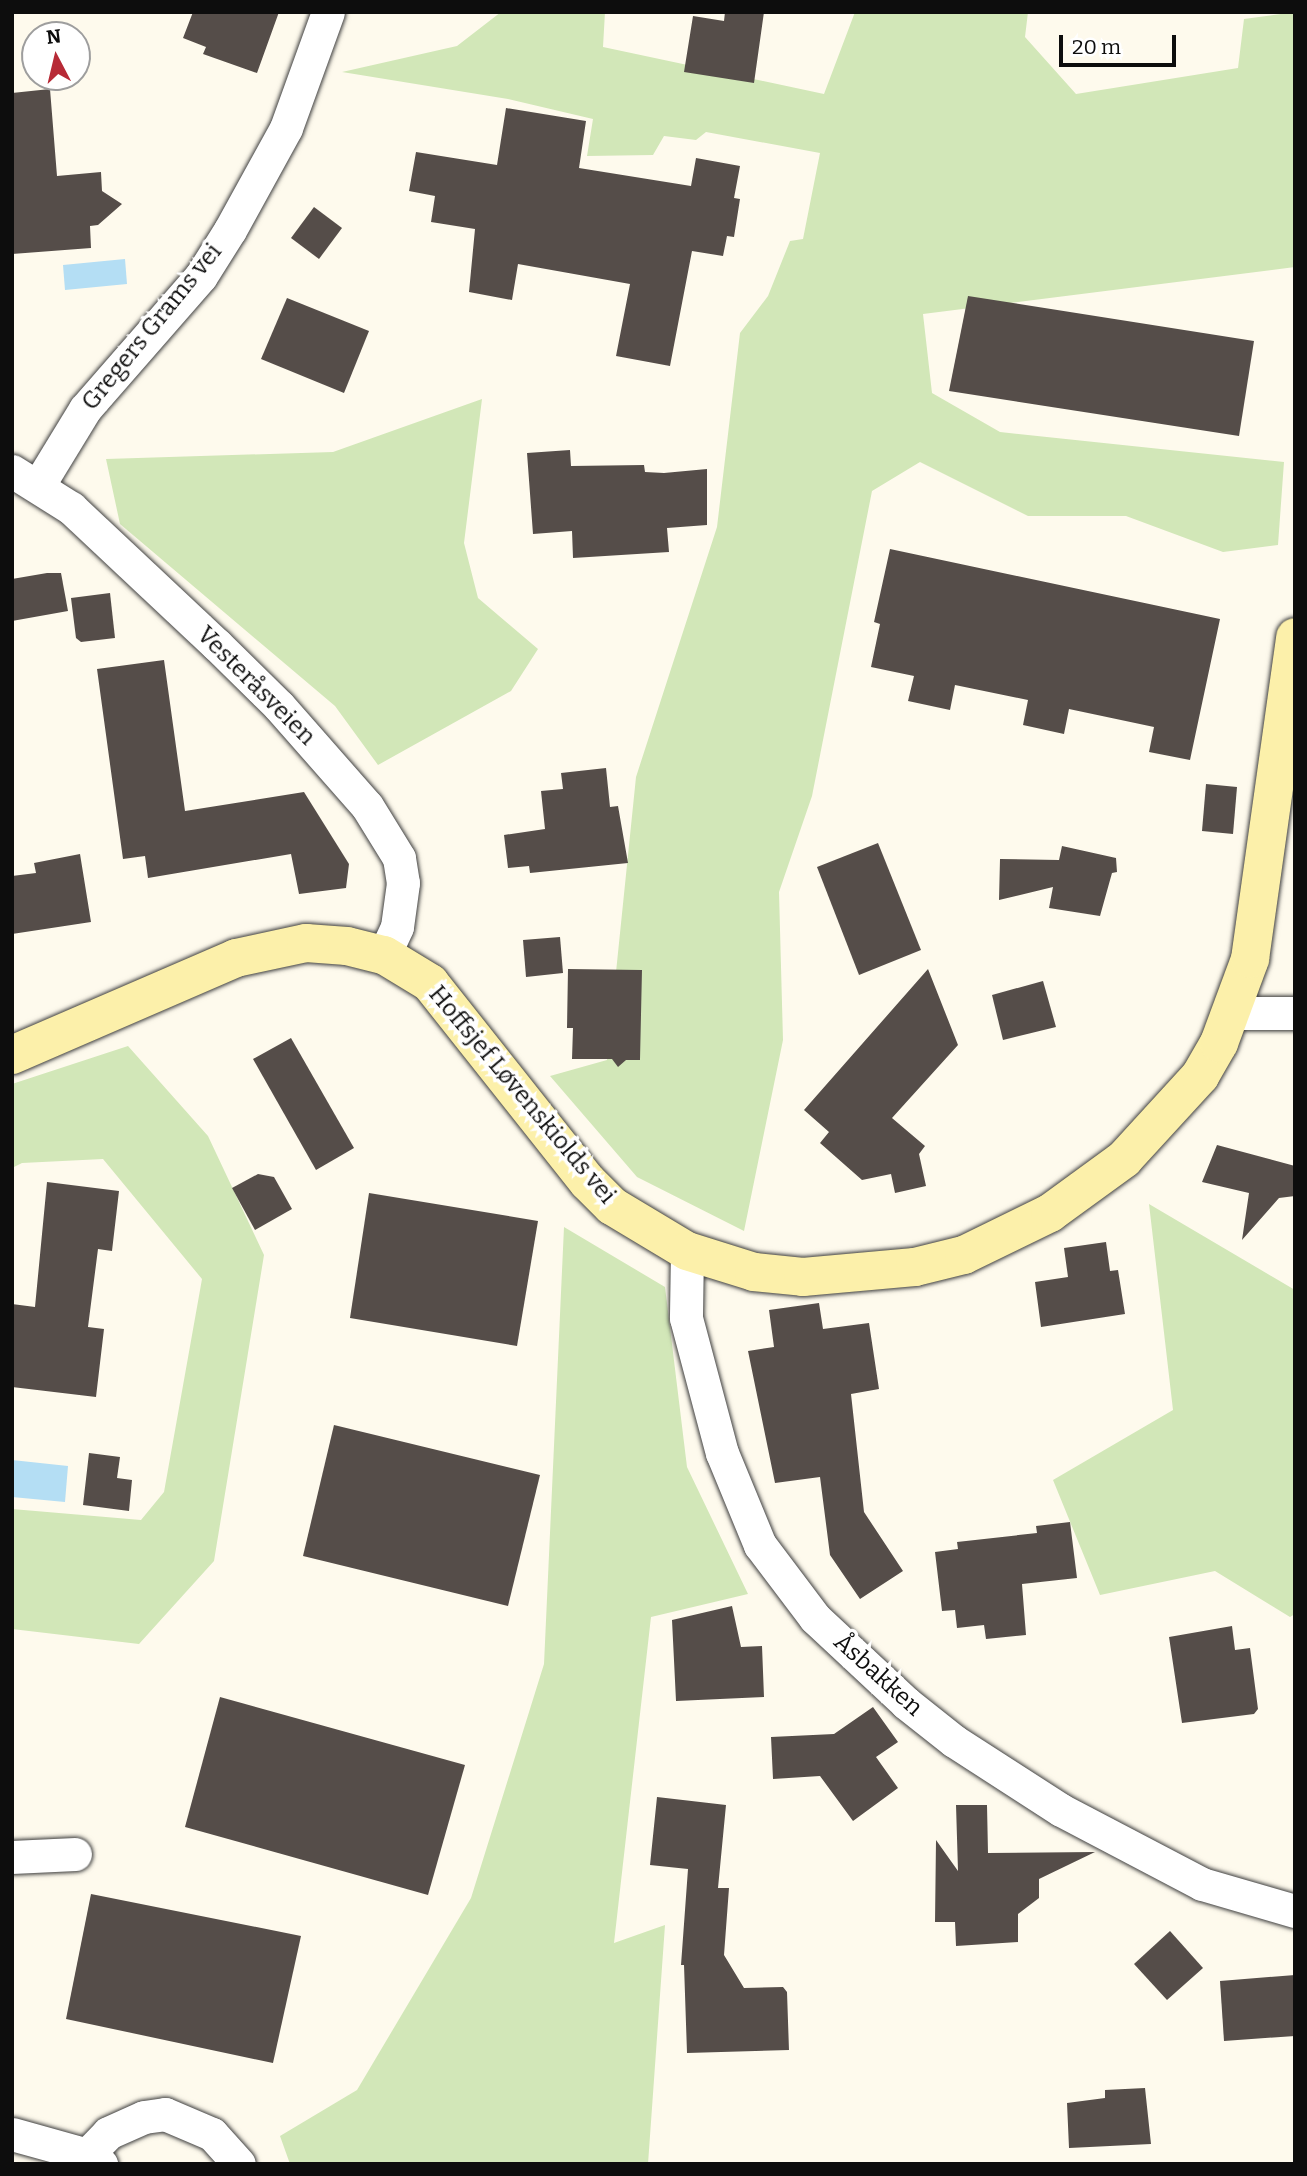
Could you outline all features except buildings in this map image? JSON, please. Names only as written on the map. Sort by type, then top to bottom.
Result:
[{"type":"street","name":"Gregers Grams vei","points":[[25,479],[201,276],[230,230],[286,128],[328,12]]},
{"type":"street","name":"Vesteråsveien","points":[[25,479],[71,508],[216,644],[279,706],[367,806],[399,858],[403,883],[397,927],[384,955]]},
{"type":"street","name":"Hoffsjef Løvenskiolds vei","points":[[12,1055],[236,958],[271,947],[306,943],[384,955],[430,983],[459,1014],[546,1132],[612,1206],[687,1251],[754,1272],[803,1277],[860,1275],[964,1255],[1010,1236],[1092,1186],[1124,1159],[1200,1076],[1233,1013],[1250,959],[1295,637]]},
{"type":"street","points":[[1233,1013],[1295,1013]]},
{"type":"street","name":"Åsbakken","points":[[687,1251],[686,1318],[722,1452],[760,1545],[815,1618],[906,1703],[954,1741],[1061,1810],[1202,1884],[1295,1911]]},
{"type":"street","points":[[12,1857],[75,1854]]},
{"type":"street","points":[[12,2134],[94,2160],[108,2133],[165,2114],[212,2134],[239,2164]]},
{"type":"green space","points":[[501,12],[605,12],[603,47],[824,94],[855,12],[1028,12],[1025,37],[1076,94],[1238,68],[1244,19],[1295,12],[1295,267],[923,314],[932,393],[1000,432],[1284,462],[1278,545],[1223,552],[1126,516],[1028,516],[920,462],[872,491],[812,796],[779,892],[783,1040],[744,1231],[637,1177],[550,1076],[607,1060],[636,777],[717,527],[740,333],[768,296],[790,241],[803,239],[820,153],[706,132],[696,140],[664,136],[653,155],[587,156],[593,119],[508,99],[342,72],[457,46]]},
{"type":"green space","points":[[482,399],[464,543],[478,598],[538,649],[511,691],[378,765],[335,706],[120,524],[106,459],[333,452]]},
{"type":"green space","points":[[128,1046],[208,1136],[264,1255],[214,1561],[139,1644],[12,1629],[12,1509],[141,1520],[164,1492],[202,1279],[103,1159],[22,1163],[12,1168],[12,1084]]},
{"type":"green space","points":[[1149,1204],[1295,1290],[1295,1614],[1290,1617],[1215,1571],[1100,1595],[1053,1480],[1173,1410]]},
{"type":"green space","points":[[564,1227],[665,1287],[687,1467],[748,1594],[651,1617],[614,1943],[665,1925],[648,2164],[290,2164],[280,2136],[357,2090],[471,1898],[544,1664]]},
{"type":"water","points":[[125,259],[127,284],[65,290],[63,265]]},
{"type":"water","points":[[12,1460],[68,1466],[65,1502],[12,1497]]}]
